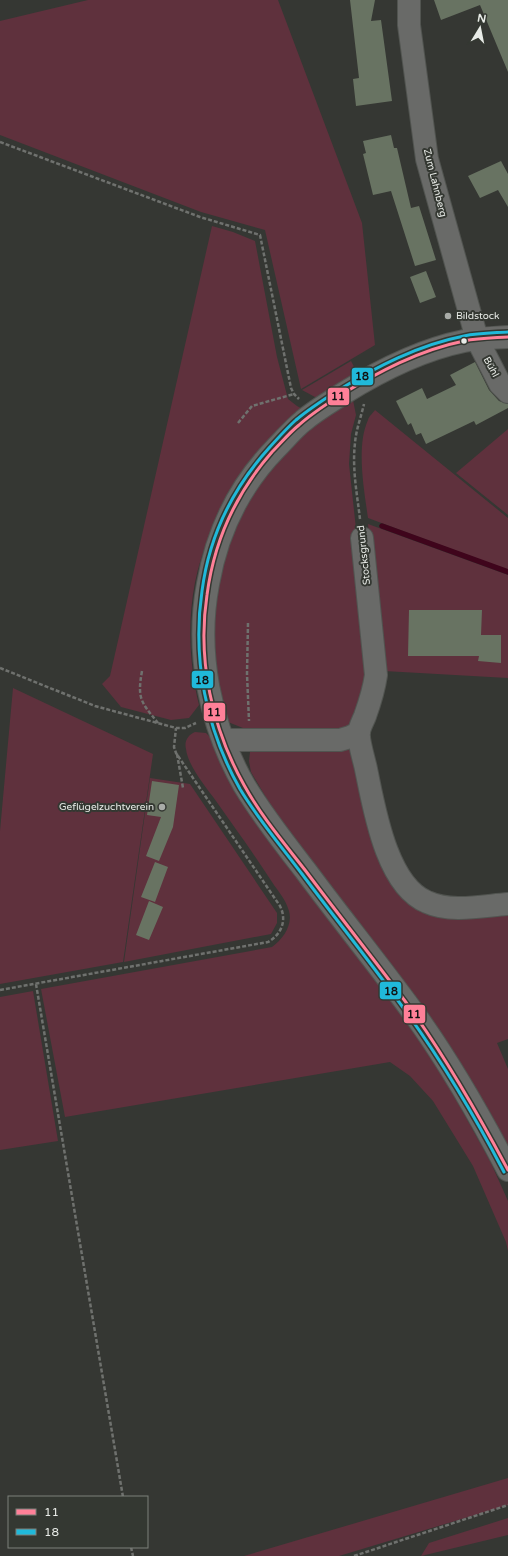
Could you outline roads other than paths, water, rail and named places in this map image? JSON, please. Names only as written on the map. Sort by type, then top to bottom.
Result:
[{"type":"street","name":"Zum Lahnberg","points":[[409,0],[409,25],[427,159],[477,339]]},
{"type":"street","points":[[508,337],[462,341],[398,362],[371,376],[319,409],[301,423],[261,463],[237,500],[219,538],[211,567],[206,594],[203,638],[206,677],[215,714],[224,740],[244,785],[273,827],[418,1018],[482,1120],[508,1170]]},
{"type":"street","name":"Bühl","points":[[477,339],[500,384],[508,392]]},
{"type":"street","name":"Stocksgrund","points":[[358,733],[374,688],[376,675],[362,538]]},
{"type":"street","points":[[224,740],[340,740],[358,733],[376,816],[386,849],[395,868],[414,895],[426,902],[441,907],[480,907],[508,904]]},
{"type":"waterway","points":[[382,526],[508,572]]},
{"type":"place","name":"Bildstock","points":[[448,316]]},
{"type":"place","name":"Geflügelzuchtverein","points":[[162,807]]}]
